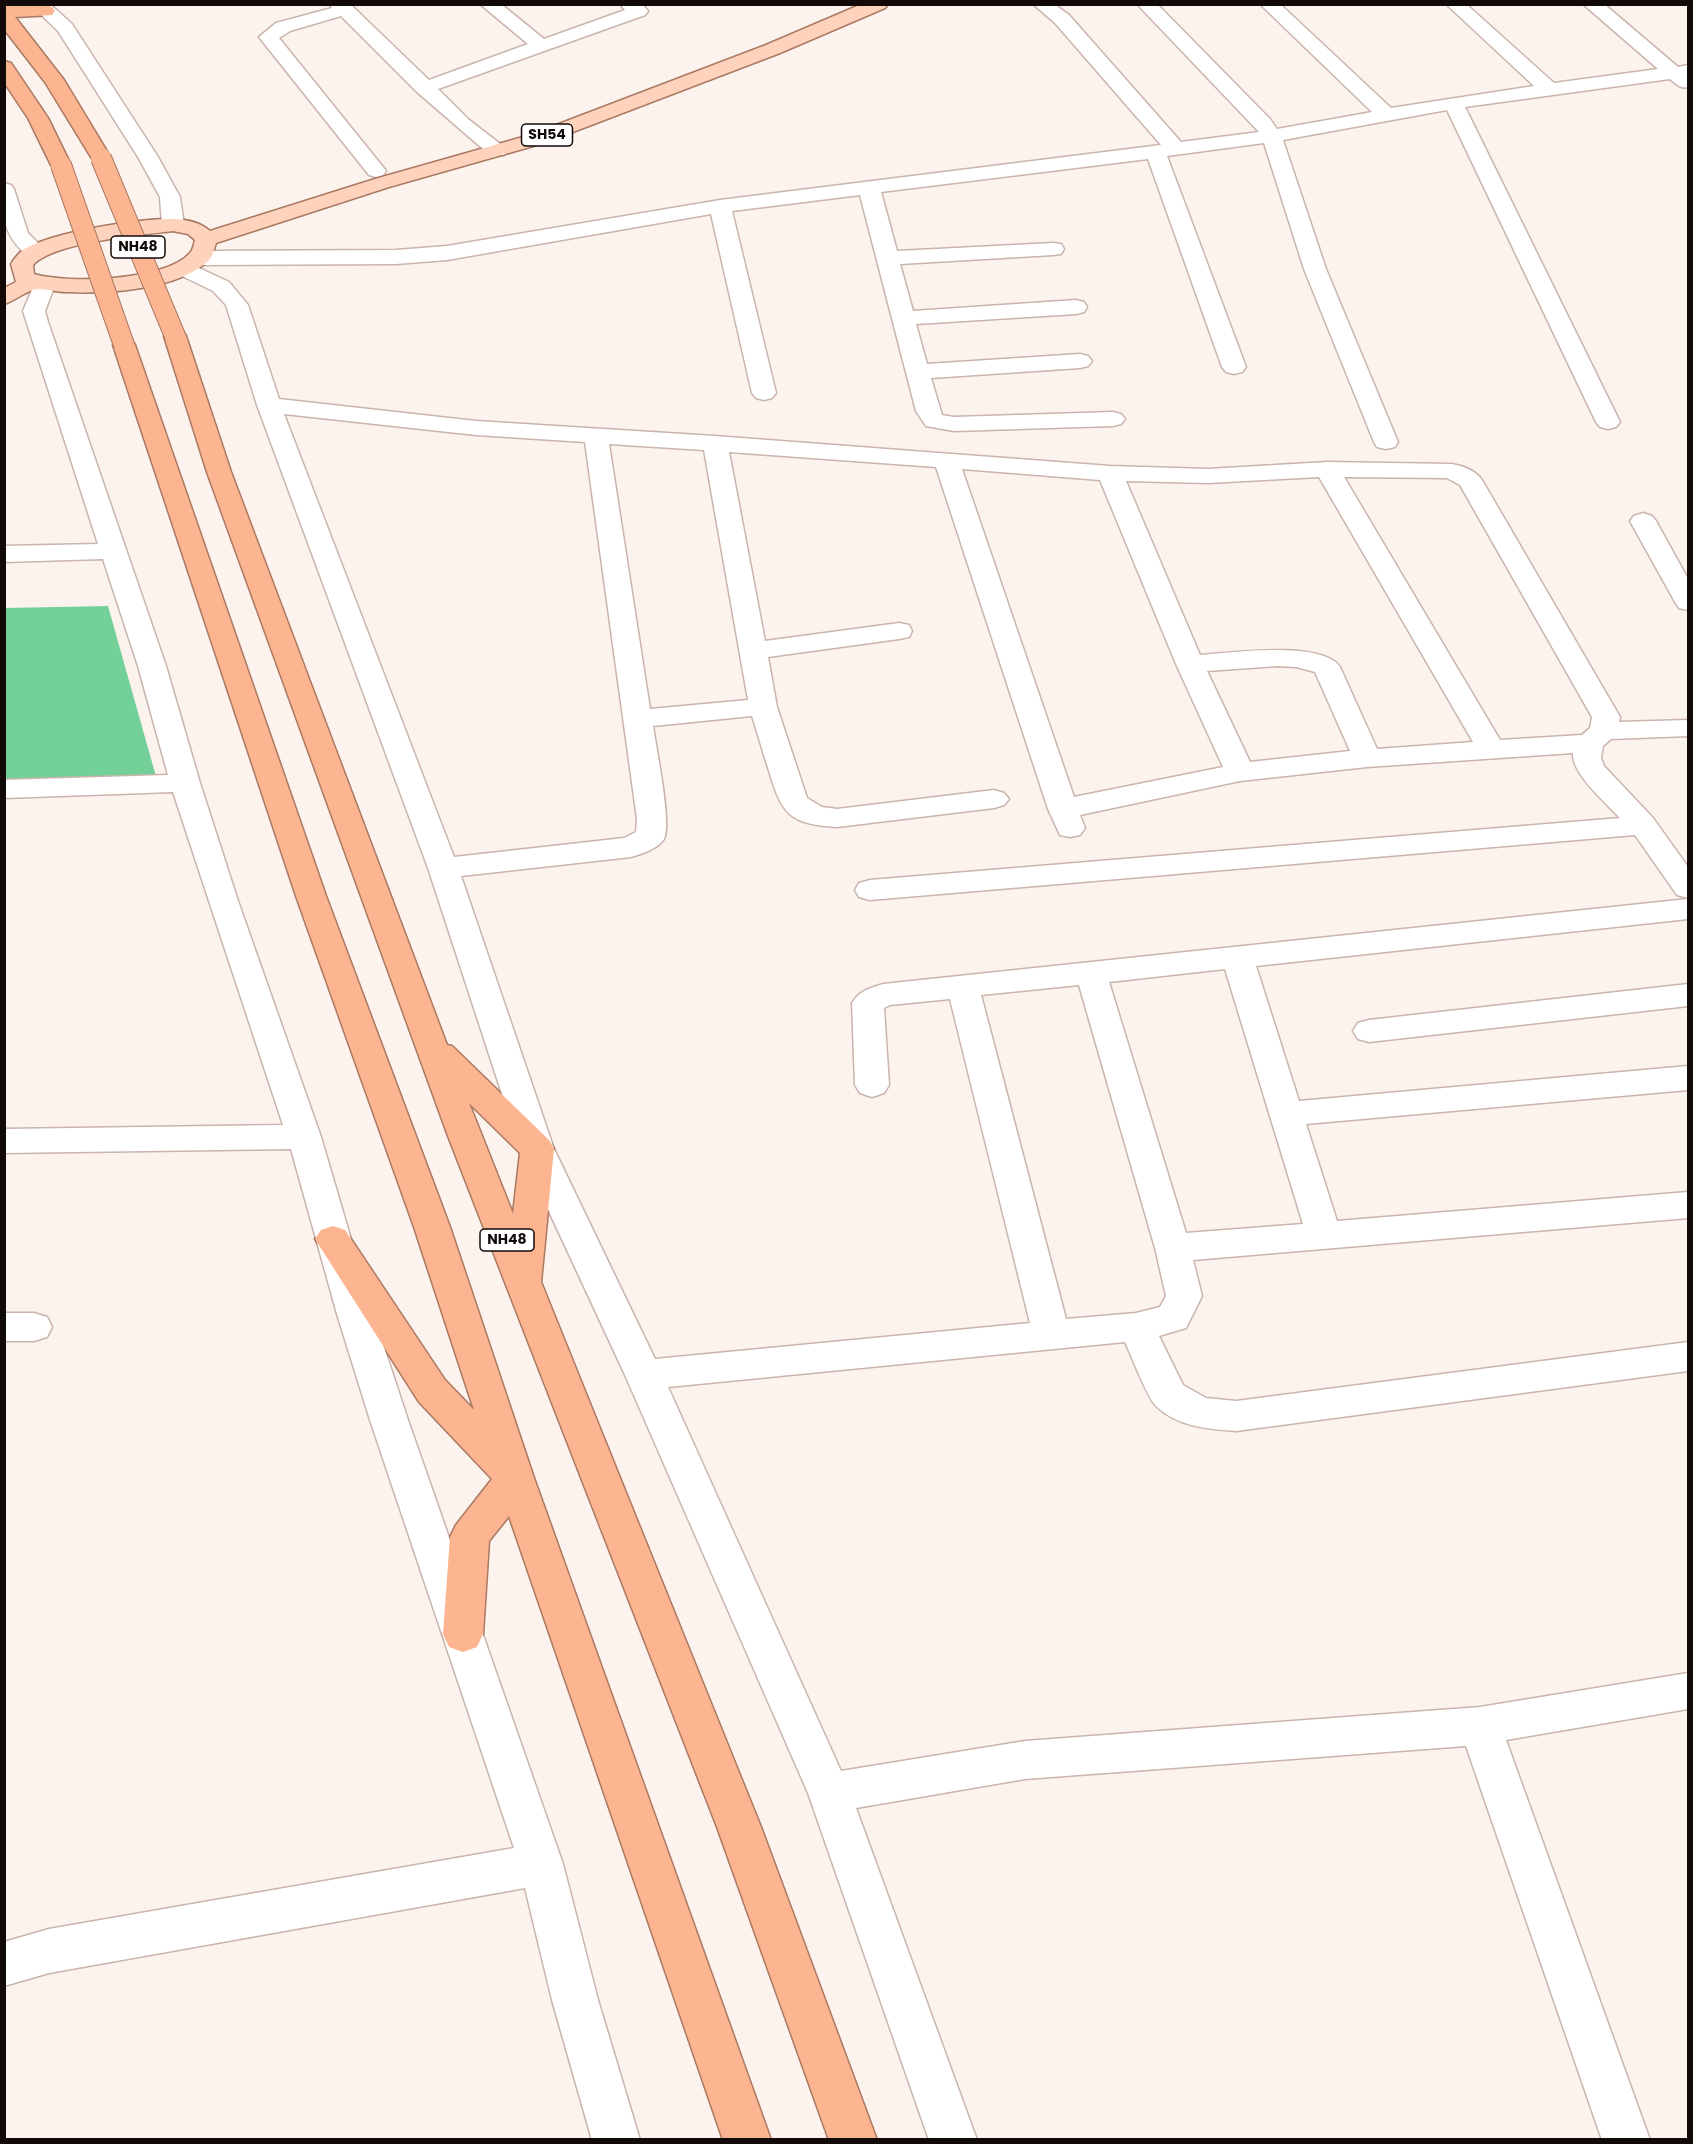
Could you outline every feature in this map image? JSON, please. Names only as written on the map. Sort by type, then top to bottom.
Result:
[{"type":"highway","points":[[4,12],[42,8]]},
{"type":"highway","name":"NH48","points":[[4,16],[54,80],[101,158],[175,336],[219,472],[465,1136],[739,1827],[853,2139]]},
{"type":"highway","name":"NH48","points":[[4,67],[38,118],[61,165],[311,896],[432,1227],[515,1478],[747,2139]]},
{"type":"highway","points":[[433,1047],[537,1149],[525,1284]]},
{"type":"highway","points":[[333,1239],[432,1391],[515,1478],[470,1537],[463,1634]]},
{"type":"main road","name":"SH54","points":[[198,255],[382,183],[490,146],[835,4]]},
{"type":"main road","name":"SH54","points":[[180,226],[376,171],[490,146],[537,139],[647,98],[879,4]]},
{"type":"main road","points":[[628,89],[647,98]]},
{"type":"main road","points":[[4,297],[29,268],[100,235],[136,228],[180,226],[195,229],[198,255],[145,280],[111,284],[29,268]]},
{"type":"street","points":[[489,4],[541,46]]},
{"type":"street","points":[[1146,4],[1263,123],[1272,136],[1315,269],[1386,442]]},
{"type":"street","points":[[1269,4],[1388,116]]},
{"type":"street","points":[[1455,4],[1549,89]]},
{"type":"street","points":[[1592,4],[1684,76]]},
{"type":"street","points":[[1053,6],[1166,150],[1234,368]]},
{"type":"street","points":[[376,171],[268,37],[283,27],[342,7],[424,88],[490,146]]},
{"type":"street","points":[[424,88],[642,7]]},
{"type":"street","points":[[42,8],[68,33],[148,157],[170,197],[180,226]]},
{"type":"street","points":[[198,255],[421,256],[720,206],[1272,136],[1453,103],[1549,89],[1684,76]]},
{"type":"street","points":[[1453,103],[1608,422]]},
{"type":"street","points":[[869,188],[930,417],[942,424],[1113,419]]},
{"type":"street","points":[[4,189],[8,218],[18,236],[29,268],[37,322],[152,666],[185,783],[226,912],[304,1137],[389,1420],[542,1864],[575,2000],[616,2139]]},
{"type":"street","points":[[720,206],[764,393]]},
{"type":"street","points":[[888,258],[1053,249]]},
{"type":"street","points":[[198,255],[237,305],[269,405],[443,868],[537,1149],[644,1375],[829,1793],[952,2139]]},
{"type":"street","points":[[904,318],[1076,307]]},
{"type":"street","points":[[918,372],[1080,360]]},
{"type":"street","points":[[269,405],[476,428],[715,443],[1110,473],[1208,476],[1327,469],[1452,471],[1470,480],[1606,717],[1587,758],[1591,769],[1643,825],[1689,888]]},
{"type":"street","points":[[443,868],[631,847],[651,836],[652,819],[596,436]]},
{"type":"street","points":[[715,443],[763,707],[793,801],[803,811],[817,817],[837,818],[994,799]]},
{"type":"street","points":[[947,462],[1067,819],[1240,772],[1367,758],[1492,750],[1689,728]]},
{"type":"street","points":[[1327,469],[1492,750]]},
{"type":"street","points":[[1110,473],[1190,664],[1240,772]]},
{"type":"street","points":[[1643,521],[1689,602]]},
{"type":"street","points":[[4,554],[115,551]]},
{"type":"street","points":[[753,651],[899,631]]},
{"type":"street","points":[[1190,664],[1291,657],[1311,660],[1326,667],[1367,758]]},
{"type":"street","points":[[638,719],[763,707]]},
{"type":"street","points":[[4,789],[185,783]]},
{"type":"street","points":[[870,890],[1643,825]]},
{"type":"street","points":[[872,1085],[868,1003],[883,995],[1689,909]]},
{"type":"street","points":[[1237,957],[1325,1237]]},
{"type":"street","points":[[644,1375],[1136,1327],[1173,1318],[1184,1296],[1173,1248],[1091,973]]},
{"type":"street","points":[[963,987],[1052,1336]]},
{"type":"street","points":[[1369,1031],[1689,995]]},
{"type":"street","points":[[1286,1114],[1689,1078]]},
{"type":"street","points":[[4,1141],[304,1137]]},
{"type":"street","points":[[1173,1248],[1689,1205]]},
{"type":"street","points":[[1136,1327],[1169,1395],[1198,1413],[1236,1416],[1689,1357]]},
{"type":"street","points":[[829,1793],[1025,1760],[1480,1726],[1689,1691]]},
{"type":"street","points":[[1480,1726],[1626,2139]]},
{"type":"street","points":[[4,1964],[49,1951],[542,1864]]},
{"type":"green space","points":[[108,606],[157,780],[5,784],[4,608]]}]
